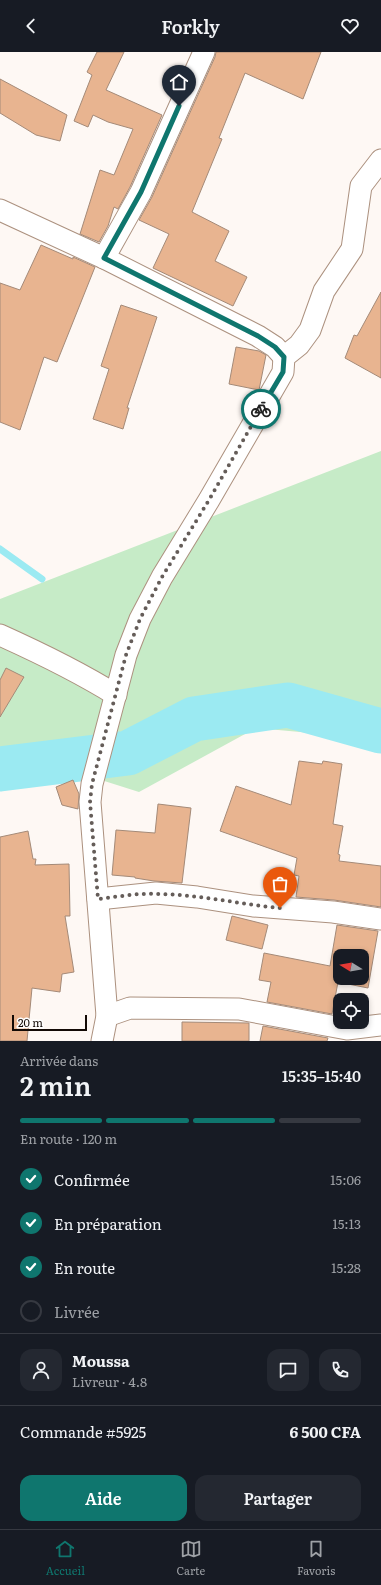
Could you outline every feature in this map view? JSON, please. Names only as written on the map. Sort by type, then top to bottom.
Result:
[{"type":"street","points":[[104,258],[141,192],[204,52]]},
{"type":"street","points":[[284,357],[299,345],[310,330],[324,291],[352,249],[361,186],[381,160]]},
{"type":"street","points":[[0,210],[104,258],[258,336],[275,347],[284,357],[283,372],[209,500],[162,577],[140,619],[126,655],[92,784],[90,802],[107,1016],[102,1041]]},
{"type":"street","points":[[0,635],[32,649],[88,678],[116,695]]},
{"type":"street","points":[[98,899],[156,894],[197,897],[253,906],[333,912],[381,919]]},
{"type":"street","points":[[107,1016],[130,1008],[239,1009],[347,1029],[381,1025]]},
{"type":"green space","points":[[381,451],[381,750],[355,737],[256,728],[139,792],[57,766],[0,781],[0,599]]},
{"type":"building","points":[[97,52],[124,52],[106,90],[162,115],[130,187],[118,209],[114,207],[108,226],[99,242],[80,234],[100,170],[114,175],[133,129],[108,122],[93,115],[88,127],[74,121],[92,75],[87,72]]},
{"type":"building","points":[[216,52],[321,52],[303,99],[245,73],[219,138],[222,139],[192,212],[229,231],[215,261],[247,277],[233,306],[153,268],[169,234],[139,220],[152,197]]},
{"type":"building","points":[[0,79],[67,115],[60,141],[36,135],[0,113]]},
{"type":"building","points":[[41,245],[95,267],[57,362],[44,357],[20,430],[0,422],[0,283],[20,290]]},
{"type":"building","points":[[381,292],[381,378],[345,358],[354,335],[357,336]]},
{"type":"building","points":[[121,305],[157,317],[127,408],[129,408],[123,429],[93,419],[109,369],[101,366]]},
{"type":"building","points":[[236,347],[259,351],[266,355],[259,390],[229,384]]},
{"type":"building","points":[[6,668],[24,677],[0,717],[0,680]]},
{"type":"building","points":[[299,761],[322,764],[323,761],[342,764],[333,824],[343,826],[338,854],[340,855],[339,861],[381,866],[381,907],[334,900],[296,897],[299,876],[294,875],[297,858],[220,831],[236,786],[291,805]]},
{"type":"building","points":[[73,780],[79,794],[78,809],[62,805],[56,787]]},
{"type":"building","points":[[158,804],[191,808],[182,883],[112,875],[116,830],[155,833]]},
{"type":"building","points":[[28,831],[33,859],[36,859],[35,865],[69,864],[70,916],[65,916],[74,972],[62,974],[60,992],[32,988],[27,1041],[0,1041],[0,837]]},
{"type":"building","points":[[232,916],[268,925],[262,949],[226,940]]},
{"type":"building","points":[[337,925],[378,931],[369,982],[369,949],[333,949],[333,985],[337,985],[336,993],[333,993],[332,1014],[267,1002],[271,982],[259,980],[264,953],[330,966]]},
{"type":"building","points":[[353,985],[369,985],[368,988]]},
{"type":"building","points":[[182,1022],[249,1023],[249,1041],[182,1041]]},
{"type":"building","points":[[263,1026],[328,1038],[327,1041],[260,1041]]},
{"type":"waterway","points":[[0,549],[42,579]]},
{"type":"waterway","points":[[0,769],[128,753],[194,719],[288,705],[381,731]]},
{"type":"way so far","points":[[261,409],[209,500],[162,577],[140,619],[126,655],[92,784],[90,802],[98,899],[156,894],[197,897],[253,906],[280,908]]},
{"type":"route","points":[[179,106],[141,192],[104,258],[258,336],[275,347],[284,357],[283,372],[261,409]]}]
